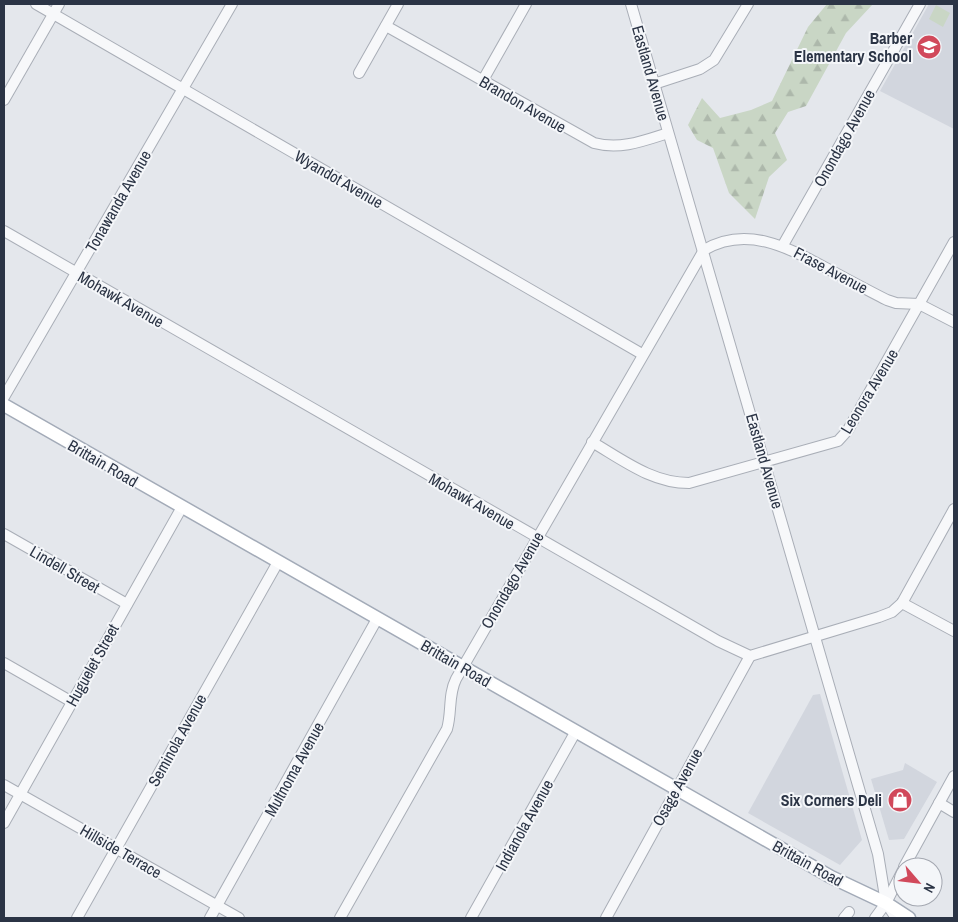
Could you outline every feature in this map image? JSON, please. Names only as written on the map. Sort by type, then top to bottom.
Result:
[{"type":"main road","name":"Brittain Road","points":[[4,405],[830,877],[886,903],[909,918]]},
{"type":"street","name":"Wyandot Avenue","points":[[36,4],[642,354]]},
{"type":"street","points":[[4,100],[59,4]]},
{"type":"street","name":"Tonawanda Avenue","points":[[4,397],[232,4]]},
{"type":"street","points":[[359,73],[398,4]]},
{"type":"street","points":[[482,80],[526,4]]},
{"type":"street","name":"Eastland Avenue","points":[[631,4],[878,854],[886,903],[896,918]]},
{"type":"street","points":[[654,84],[700,69],[714,60],[748,4]]},
{"type":"street","name":"Onondago Avenue","points":[[783,245],[920,4]]},
{"type":"street","name":"Brandon Avenue","points":[[386,26],[594,143],[609,146],[626,145],[668,133]]},
{"type":"street","name":"Mohawk Avenue","points":[[4,231],[718,641],[750,656]]},
{"type":"street","name":"Frase Avenue","points":[[704,250],[732,239],[756,239],[783,245],[887,300],[896,303],[919,304],[954,322]]},
{"type":"street","name":"Leonora Avenue","points":[[592,442],[651,476],[680,483],[707,480],[831,444],[844,436],[954,242]]},
{"type":"street","name":"Onondago Avenue","points":[[340,918],[446,729],[450,714],[450,693],[463,667],[536,537],[704,250]]},
{"type":"street","name":"Huguelet Street","points":[[4,823],[182,507]]},
{"type":"street","points":[[750,656],[814,638],[892,612],[902,603],[954,509]]},
{"type":"street","name":"Lindell Street","points":[[4,534],[127,604]]},
{"type":"street","name":"Seminola Avenue","points":[[77,918],[278,562]]},
{"type":"street","points":[[902,603],[954,631]]},
{"type":"street","name":"Multnoma Avenue","points":[[210,918],[377,619]]},
{"type":"street","name":"Osage Avenue","points":[[606,918],[750,656]]},
{"type":"street","points":[[4,663],[72,702]]},
{"type":"street","name":"Indianola Avenue","points":[[472,918],[576,731]]},
{"type":"street","points":[[910,857],[954,776]]},
{"type":"street","name":"Hillside Terrace","points":[[4,785],[239,918]]},
{"type":"street","points":[[939,803],[954,812]]},
{"type":"street","points":[[875,918],[893,889]]},
{"type":"shaded area","name":"Barber Elementary School","points":[[929,4],[954,4],[954,129],[880,91]]},
{"type":"shaded area","points":[[820,694],[862,840],[840,865],[748,813],[813,695]]},
{"type":"shaded area","points":[[905,763],[937,782],[904,839],[889,840],[871,779],[903,770]]},
{"type":"green space","points":[[827,4],[873,4],[846,33],[806,106],[788,112],[775,133],[787,160],[769,177],[755,219],[729,193],[713,148],[697,140],[688,125],[702,98],[720,118],[751,110],[772,101],[808,27]]},
{"type":"green space","points":[[936,5],[950,13],[943,27],[929,19]]},
{"type":"place","name":"Barber Elementary School","points":[[929,47]]},
{"type":"place","name":"Six Corners Deli","points":[[900,800]]}]
